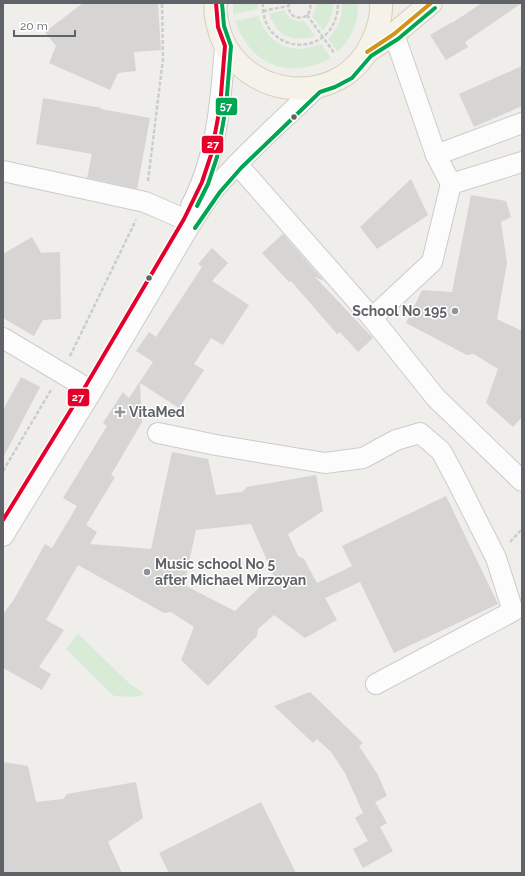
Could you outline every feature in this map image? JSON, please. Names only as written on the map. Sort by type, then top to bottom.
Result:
[{"type":"main road","points":[[216,3],[218,27],[225,46],[242,67],[264,82],[290,89],[316,87],[333,82],[348,73],[368,52],[394,34],[431,3]]},
{"type":"main road","points":[[368,52],[378,31],[381,3]]},
{"type":"street","points":[[372,318],[432,262],[451,184],[436,155],[394,34]]},
{"type":"street","points":[[3,520],[85,387],[184,219],[202,182],[211,155],[220,107],[225,46]]},
{"type":"street","points":[[3,536],[190,225],[215,188],[237,164],[316,87]]},
{"type":"street","points":[[436,155],[522,123]]},
{"type":"street","points":[[451,184],[522,162]]},
{"type":"street","points":[[237,164],[372,318],[436,398],[522,481]]},
{"type":"street","points":[[3,171],[145,202],[184,219]]},
{"type":"street","points":[[3,338],[85,387]]},
{"type":"street","points":[[158,433],[216,445],[325,463],[364,458],[396,440],[420,433],[441,451],[496,558],[513,611],[376,684]]},
{"type":"path","points":[[3,471],[62,373],[145,202],[163,59],[162,3]]},
{"type":"path","points":[[263,3],[265,22],[271,31],[278,38],[288,43],[299,45],[309,44],[322,37],[334,24],[338,14],[338,3]]},
{"type":"path","points":[[263,11],[289,5],[290,12],[293,16],[298,18],[307,15],[310,10],[310,3]]},
{"type":"path","points":[[307,15],[335,54]]},
{"type":"green space","points":[[233,3],[258,3],[258,9],[233,14]]},
{"type":"green space","points":[[316,3],[333,3],[332,14],[323,31],[312,16]]},
{"type":"green space","points":[[342,3],[358,3],[358,10],[356,24],[347,41],[338,52],[328,39],[335,31],[339,22],[342,13]]},
{"type":"green space","points":[[284,10],[292,19],[304,21],[315,36],[299,39],[292,38],[286,36],[276,28],[269,14]]},
{"type":"green space","points":[[258,16],[268,34],[275,41],[291,48],[300,49],[321,44],[331,58],[315,65],[301,68],[286,68],[273,65],[261,58],[251,49],[242,36],[235,21]]},
{"type":"green space","points":[[78,634],[130,684],[144,694],[136,697],[114,696],[66,649]]},
{"type":"building","points":[[83,3],[158,3],[161,50],[134,52],[136,71],[118,73],[110,90],[49,63],[56,46],[45,32]]},
{"type":"building","points":[[482,3],[522,3],[465,42],[468,47],[446,60],[430,35],[452,23]]},
{"type":"building","points":[[522,66],[522,106],[474,127],[459,94]]},
{"type":"building","points":[[43,98],[150,118],[137,189],[87,178],[92,154],[36,144]]},
{"type":"building","points":[[411,179],[428,215],[377,249],[360,227]]},
{"type":"building","name":"School No 195","points":[[471,195],[506,201],[511,217],[501,222],[507,263],[497,319],[522,331],[522,417],[513,427],[486,403],[498,369],[474,354],[467,355],[406,323],[422,290],[452,292]]},
{"type":"building","points":[[283,234],[324,281],[315,277],[373,338],[358,352],[340,332],[337,334],[291,281],[289,282],[262,253]]},
{"type":"building","points":[[32,237],[41,253],[60,252],[61,319],[43,320],[34,336],[3,318],[3,254]]},
{"type":"building","points":[[212,248],[228,263],[212,281],[249,305],[223,345],[211,338],[194,364],[204,370],[179,408],[140,383],[142,422],[111,475],[115,477],[86,525],[97,532],[90,544],[151,549],[172,452],[208,459],[216,495],[242,492],[247,487],[316,475],[323,511],[288,534],[298,556],[304,559],[317,583],[352,566],[342,546],[446,496],[498,604],[394,653],[360,582],[325,598],[337,620],[305,638],[274,615],[258,629],[257,636],[208,686],[181,660],[194,627],[171,612],[164,613],[78,565],[46,620],[64,630],[39,667],[51,674],[42,690],[3,668],[3,614],[13,601],[45,544],[52,548],[77,506],[63,498],[107,426],[103,423],[123,392],[129,398],[153,362],[136,351],[149,332],[156,337],[202,267],[198,264]],"holes":[[[251,524],[273,574],[235,611],[184,585],[196,530]]]},
{"type":"building","points":[[21,377],[40,387],[3,458],[3,410]]},
{"type":"building","points":[[310,692],[363,743],[359,746],[378,775],[387,796],[375,802],[387,823],[380,827],[393,851],[363,868],[353,849],[368,841],[355,818],[363,813],[345,773],[331,752],[317,739],[313,743],[274,706]]},
{"type":"building","points":[[3,762],[28,766],[36,802],[63,799],[67,794],[136,782],[143,818],[108,842],[122,873],[3,873]]},
{"type":"building","points":[[261,802],[296,873],[169,873],[159,853]]},
{"type":"transit line","name":"27","points":[[3,520],[85,387],[184,219],[202,182],[211,155],[220,107],[225,46],[218,27],[216,3]]},
{"type":"transit line","name":"57","points":[[197,206],[208,184],[217,157],[226,107],[231,46],[224,26],[222,3]]},
{"type":"transit line","points":[[367,52],[394,34],[431,3]]},
{"type":"transit line","name":"57","points":[[195,228],[220,192],[241,168],[320,92],[335,87],[352,78],[371,56],[398,39],[435,8]]},
{"type":"place","name":"School No 195","points":[[455,311]]},
{"type":"place","name":"VitaMed","points":[[120,412]]},
{"type":"place","name":"Music school No 5 after Michael Mirzoyan","points":[[147,572]]}]
